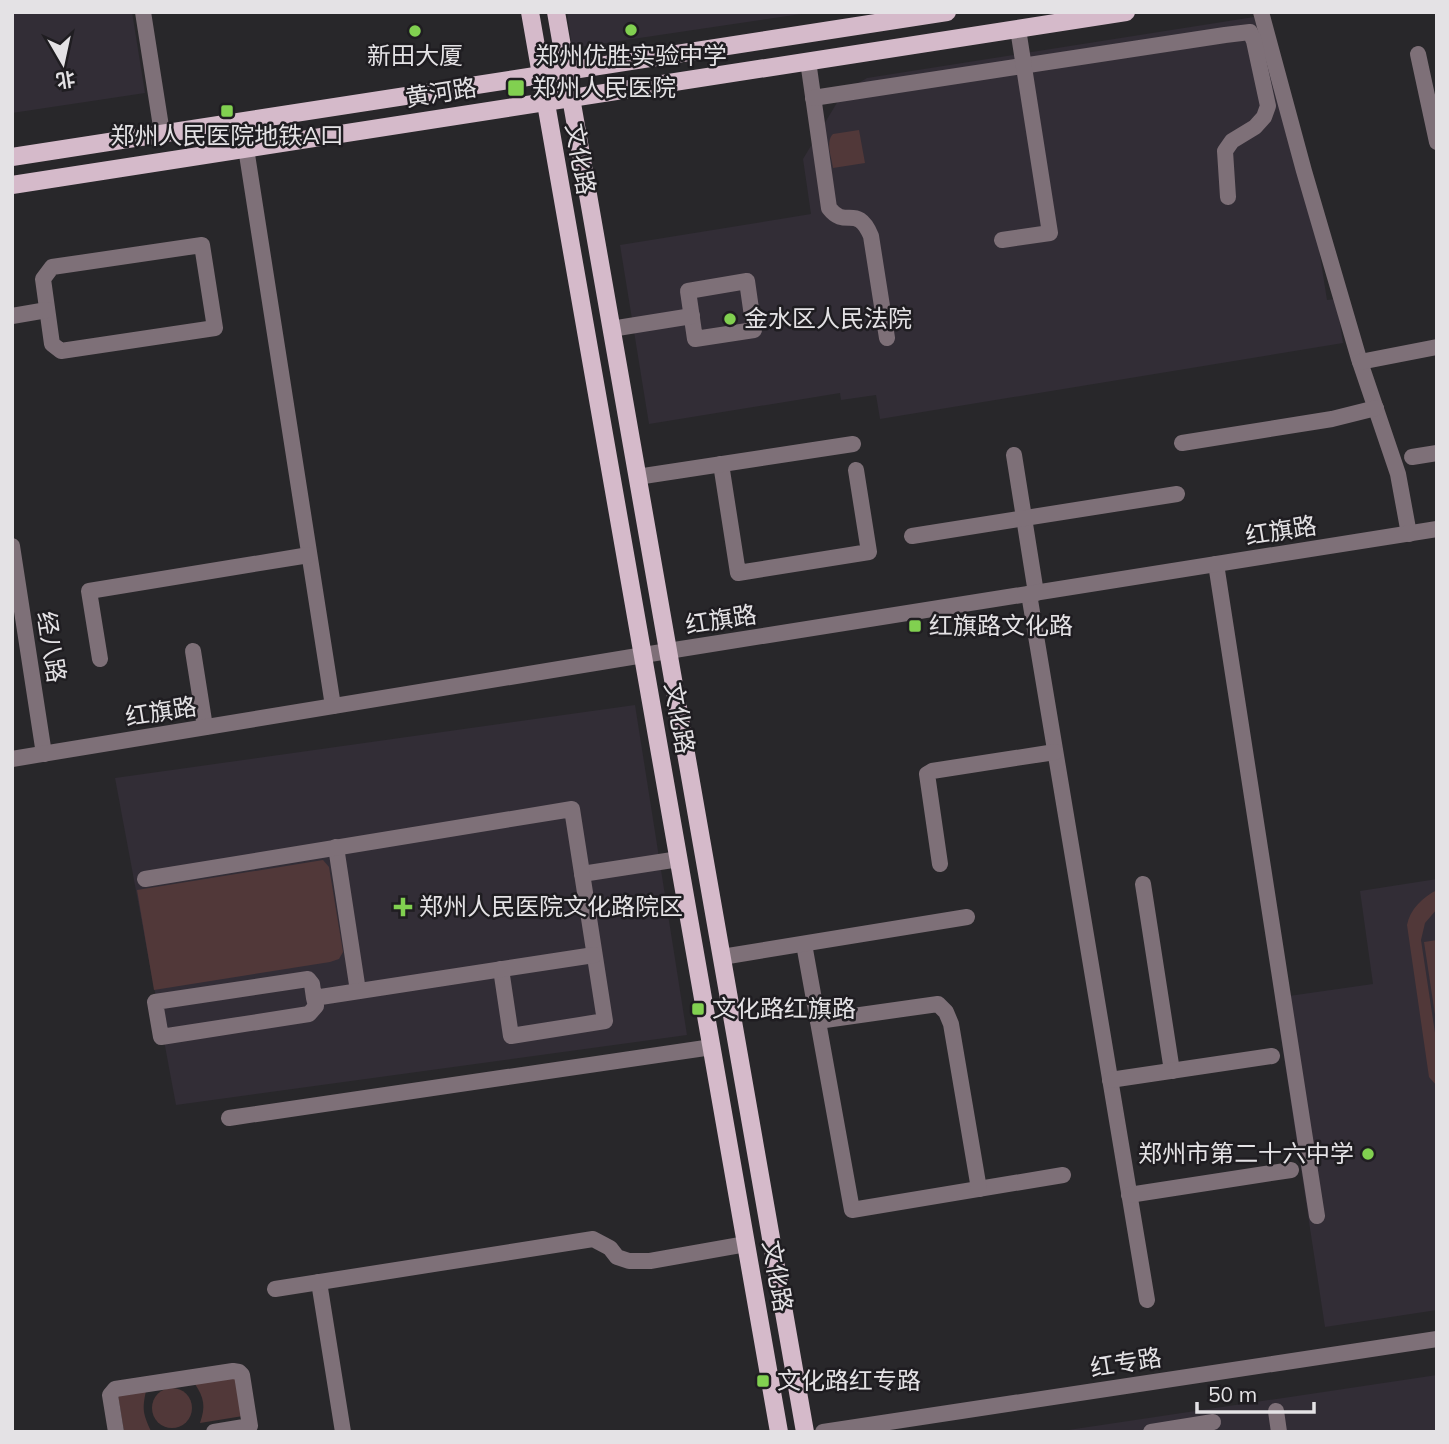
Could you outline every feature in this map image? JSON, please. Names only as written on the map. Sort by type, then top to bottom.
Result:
[{"type":"main road","name":"文化路","points":[[530,12],[779,1432]]},
{"type":"main road","name":"文化路","points":[[556,12],[805,1432]]},
{"type":"main road","name":"黄河路","points":[[12,157],[947,12]]},
{"type":"main road","name":"黄河路","points":[[12,185],[1126,12]]},
{"type":"street","points":[[144,12],[162,133]]},
{"type":"street","points":[[1261,12],[1360,362],[1398,474],[1409,534]]},
{"type":"street","points":[[1002,240],[1050,233],[1018,29]]},
{"type":"street","points":[[813,98],[1250,32],[1268,106],[1264,117],[1255,127],[1232,141],[1225,151],[1228,197]]},
{"type":"street","points":[[1418,54],[1437,142]]},
{"type":"street","points":[[808,61],[830,208],[835,215],[842,218],[855,218],[865,222],[871,236],[887,338]]},
{"type":"street","points":[[246,148],[333,706]]},
{"type":"street","points":[[202,245],[215,328],[61,351],[52,344],[47,310],[43,279],[52,267],[202,245]]},
{"type":"street","points":[[747,281],[754,330],[695,339],[692,316],[688,291],[747,281]]},
{"type":"street","points":[[12,316],[47,310]]},
{"type":"street","points":[[611,329],[692,316]]},
{"type":"street","points":[[1360,362],[1437,347]]},
{"type":"street","points":[[1182,443],[1332,419],[1376,408]]},
{"type":"street","points":[[637,477],[853,444]]},
{"type":"street","points":[[1412,457],[1437,453]]},
{"type":"street","points":[[1014,455],[1055,752],[1147,1300]]},
{"type":"street","points":[[722,464],[738,573],[869,552],[856,470]]},
{"type":"street","points":[[912,536],[1177,494]]},
{"type":"street","name":"红旗路","points":[[12,759],[643,655],[1437,529]]},
{"type":"street","name":"经八路","points":[[12,546],[44,754]]},
{"type":"street","points":[[100,659],[89,591],[309,555]]},
{"type":"street","points":[[1216,564],[1317,1216]]},
{"type":"street","points":[[193,651],[205,727]]},
{"type":"street","points":[[940,864],[927,774],[932,771],[1055,752]]},
{"type":"street","points":[[145,879],[572,810],[605,1021],[511,1036],[501,969]]},
{"type":"street","points":[[336,847],[358,991]]},
{"type":"street","points":[[582,874],[679,859]]},
{"type":"street","points":[[1143,884],[1172,1071]]},
{"type":"street","points":[[722,957],[967,917]]},
{"type":"street","points":[[804,944],[852,1210],[1063,1175]]},
{"type":"street","points":[[314,998],[594,955]]},
{"type":"street","points":[[308,979],[312,984],[314,998],[316,1006],[309,1014],[160,1037],[155,1002],[308,979]]},
{"type":"street","points":[[818,1021],[938,1004],[946,1012],[951,1024],[979,1189]]},
{"type":"street","points":[[229,1118],[712,1046]]},
{"type":"street","points":[[1110,1080],[1272,1056]]},
{"type":"street","points":[[1129,1195],[1291,1170]]},
{"type":"street","points":[[275,1289],[593,1239],[610,1248],[617,1257],[629,1261],[650,1261],[746,1244]]},
{"type":"street","points":[[320,1282],[343,1432]]},
{"type":"street","name":"红专路","points":[[823,1432],[1437,1339]]},
{"type":"street","points":[[116,1432],[110,1395],[115,1389],[239,1372],[242,1375],[250,1426],[214,1432]]},
{"type":"street","points":[[1276,1411],[1279,1432]]},
{"type":"street","points":[[1152,1432],[1213,1422]]},
{"type":"shaded area","points":[[12,12],[132,12],[145,93],[12,113]]},
{"type":"shaded area","name":"郑州优胜实验中学","points":[[567,12],[815,12],[572,48]]},
{"type":"shaded area","points":[[1254,17],[1318,243],[1327,300],[1336,299],[1343,343],[880,419],[876,395],[841,400],[840,393],[649,424],[620,245],[811,214],[803,159],[838,101],[850,88],[867,78]]},
{"type":"shaded area","points":[[859,130],[865,163],[833,168],[829,146],[833,134]]},
{"type":"shaded area","name":"郑州人民医院文化路院区","points":[[635,705],[687,1035],[176,1105],[115,778]]},
{"type":"shaded area","points":[[323,860],[329,867],[343,952],[339,959],[154,990],[137,890]]},
{"type":"shaded area","name":"郑州市第二十六中学","points":[[1437,879],[1437,1310],[1325,1327],[1275,998],[1373,984],[1360,891]]},
{"type":"shaded area","points":[[1437,890],[1437,909],[1425,923],[1421,940],[1437,1046],[1437,1086],[1429,1077],[1407,925],[1418,904]]},
{"type":"shaded area","points":[[1437,940],[1437,1028],[1424,942]]},
{"type":"shaded area","points":[[1437,1375],[1437,1432],[1055,1432]]},
{"type":"shaded area","points":[[237,1378],[243,1416],[200,1423],[203,1402],[195,1384]]},
{"type":"shaded area","points":[[172,1388],[186,1394],[192,1408],[186,1422],[172,1428],[158,1422],[152,1408],[158,1394]]},
{"type":"shaded area","points":[[146,1391],[144,1411],[151,1431],[124,1432],[118,1395]]},
{"type":"place","name":"郑州优胜实验中学","points":[[631,30]]},
{"type":"place","name":"新田大厦","points":[[415,31]]},
{"type":"place","name":"郑州人民医院","points":[[516,88]]},
{"type":"place","name":"郑州人民医院地铁A口","points":[[227,111]]},
{"type":"place","name":"金水区人民法院","points":[[730,319]]},
{"type":"place","name":"红旗路文化路","points":[[915,626]]},
{"type":"place","name":"郑州人民医院文化路院区","points":[[403,907]]},
{"type":"place","name":"文化路红旗路","points":[[698,1009]]},
{"type":"place","name":"郑州市第二十六中学","points":[[1368,1154]]},
{"type":"place","name":"文化路红专路","points":[[763,1381]]}]
